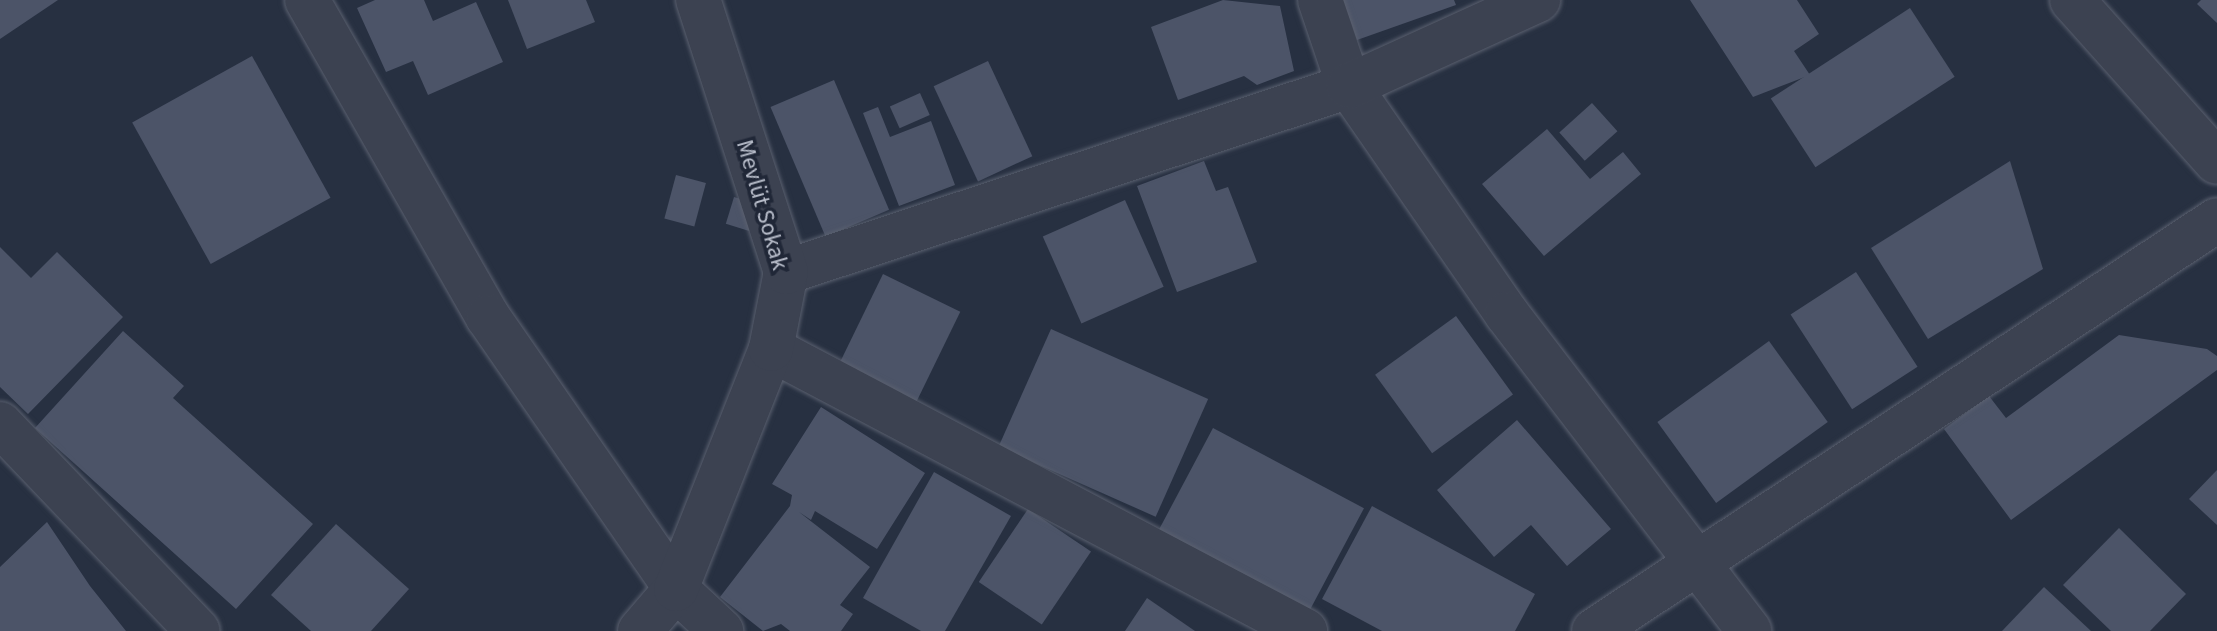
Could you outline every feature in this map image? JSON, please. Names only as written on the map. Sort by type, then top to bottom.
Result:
[{"type":"street","points":[[307,0],[488,317],[676,589],[721,631]]},
{"type":"street","name":"Mevlüt Sokak","points":[[640,631],[676,589],[771,349],[786,272],[698,0]]},
{"type":"street","points":[[1320,0],[1349,86],[1696,566],[1749,631]]},
{"type":"street","points":[[786,272],[1349,86],[1538,0]]},
{"type":"street","points":[[2072,0],[2217,162]]},
{"type":"street","points":[[1594,631],[2217,220]]},
{"type":"street","points":[[771,349],[1305,631]]},
{"type":"street","points":[[0,424],[198,631]]},
{"type":"building","points":[[0,0],[58,0],[0,39]]},
{"type":"building","points":[[375,0],[424,0],[433,21],[476,2],[503,62],[428,95],[413,61],[386,72],[357,8]]},
{"type":"building","points":[[508,0],[586,0],[595,22],[527,49]]},
{"type":"building","points":[[1223,0],[1280,6],[1294,71],[1257,85],[1244,76],[1178,100],[1151,27]]},
{"type":"building","points":[[1343,0],[1454,0],[1456,5],[1357,40]]},
{"type":"building","points":[[1690,0],[1797,0],[1819,34],[1794,51],[1810,75],[1753,97]]},
{"type":"building","points":[[2201,0],[2217,0],[2217,23],[2197,4]]},
{"type":"building","points":[[1910,8],[1955,77],[1815,167],[1771,98]]},
{"type":"building","points":[[252,56],[331,198],[211,264],[132,122]]},
{"type":"building","points":[[988,61],[1032,156],[978,182],[934,86]]},
{"type":"building","points":[[834,80],[889,210],[826,237],[770,107]]},
{"type":"building","points":[[920,93],[930,115],[900,128],[890,106]]},
{"type":"building","points":[[1592,103],[1617,131],[1585,161],[1559,132]]},
{"type":"building","points":[[878,107],[890,137],[931,121],[955,185],[899,206],[863,113]]},
{"type":"building","points":[[1547,129],[1590,179],[1623,152],[1641,174],[1544,256],[1482,184]]},
{"type":"building","points":[[1204,161],[1216,191],[1228,187],[1257,262],[1177,292],[1137,186]]},
{"type":"building","points":[[2010,161],[2043,269],[1928,339],[1871,248]]},
{"type":"building","points":[[676,175],[706,183],[694,226],[664,218]]},
{"type":"building","points":[[734,197],[760,205],[752,232],[726,224]]},
{"type":"building","points":[[1125,200],[1164,287],[1081,323],[1043,237]]},
{"type":"building","points":[[0,247],[31,278],[57,252],[123,317],[28,414],[0,387]]},
{"type":"building","points":[[1856,272],[1918,367],[1852,409],[1791,314]]},
{"type":"building","points":[[883,274],[960,312],[916,403],[838,366]]},
{"type":"building","points":[[1456,316],[1513,394],[1432,453],[1375,375]]},
{"type":"building","points":[[1051,329],[1208,399],[1156,517],[999,447]]},
{"type":"building","points":[[123,331],[184,386],[173,398],[313,524],[236,609],[35,428]]},
{"type":"building","points":[[2119,335],[2207,349],[2217,356],[2217,370],[2011,520],[1944,429],[1989,396],[2006,418]]},
{"type":"building","points":[[1769,341],[1828,422],[1716,503],[1657,422]]},
{"type":"building","points":[[821,407],[925,473],[877,549],[815,511],[811,520],[799,512],[870,567],[840,605],[853,614],[841,631],[790,631],[781,624],[763,631],[720,597],[790,506],[792,495],[772,484]]},
{"type":"building","points":[[1517,420],[1611,529],[1567,566],[1531,525],[1494,557],[1437,490]]},
{"type":"building","points":[[1213,428],[1364,508],[1310,610],[1159,530]]},
{"type":"building","points":[[2217,470],[2217,525],[2189,499]]},
{"type":"building","points":[[934,472],[1011,516],[945,631],[921,631],[863,598]]},
{"type":"building","points":[[1372,506],[1535,594],[1515,631],[1382,631],[1322,599]]},
{"type":"building","points":[[1028,509],[1091,551],[1042,624],[979,582]]},
{"type":"building","points":[[47,522],[90,586],[126,631],[0,631],[0,567]]},
{"type":"building","points":[[336,524],[409,589],[371,631],[311,631],[271,595]]},
{"type":"building","points":[[2119,528],[2186,594],[2150,631],[2111,631],[2063,585]]},
{"type":"building","points":[[2044,587],[2091,631],[2002,631]]},
{"type":"building","points":[[1147,598],[1195,631],[1125,631]]}]
